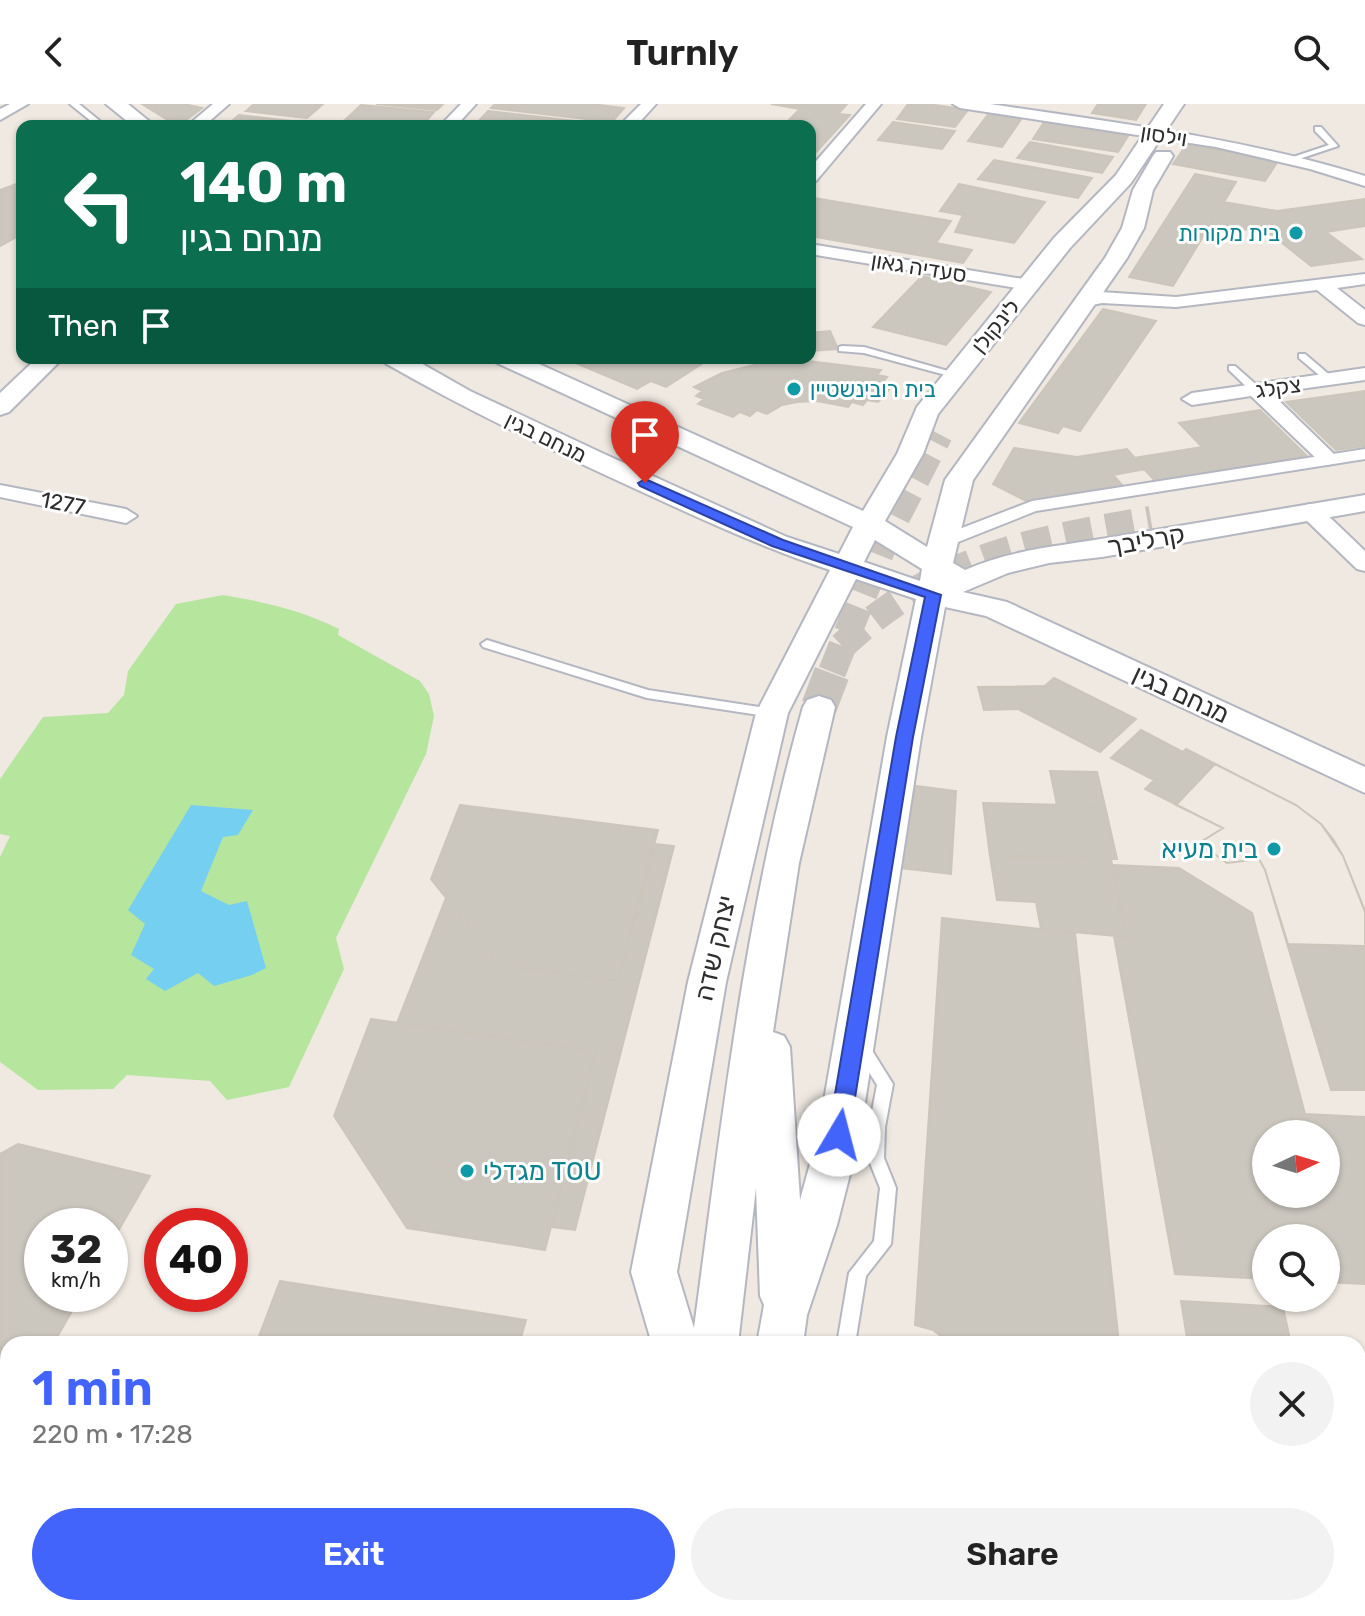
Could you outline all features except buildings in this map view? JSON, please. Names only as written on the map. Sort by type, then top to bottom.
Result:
[{"type":"street","points":[[0,115],[21,104]]},
{"type":"street","points":[[116,104],[137,120]]},
{"type":"street","points":[[202,120],[222,104]]},
{"type":"street","points":[[454,120],[469,104]]},
{"type":"street","points":[[633,120],[649,104]]},
{"type":"street","points":[[816,171],[874,104]]},
{"type":"street","name":"וילסון","points":[[960,104],[1296,159],[1365,181]]},
{"type":"street","name":"לינקולן","points":[[944,571],[962,472],[1087,301],[1133,228],[1143,190],[1174,104]]},
{"type":"street","name":"לינקולן","points":[[848,569],[869,524],[910,454],[926,413],[1081,221],[1195,104]]},
{"type":"street","points":[[939,434],[1081,247],[1124,179]]},
{"type":"street","name":"סעדיה גאון","points":[[816,250],[1029,285]]},
{"type":"street","points":[[1106,272],[1112,283],[1127,289],[1209,299]]},
{"type":"street","points":[[1087,301],[1101,297],[1162,302],[1209,299],[1365,279]]},
{"type":"street","points":[[1322,285],[1365,319]]},
{"type":"street","points":[[0,376],[16,362]]},
{"type":"street","points":[[0,407],[45,364]]},
{"type":"street","name":"מנחם בגין","points":[[413,364],[592,459],[777,543],[848,569],[944,571]]},
{"type":"street","name":"מנחם בגין","points":[[519,364],[869,524],[944,571],[996,609],[1365,781]]},
{"type":"street","name":"צקלג","points":[[1192,399],[1365,374]]},
{"type":"street","points":[[1256,390],[1328,459]]},
{"type":"street","name":"קרליבך","points":[[944,571],[1032,506],[1365,454]]},
{"type":"street","name":"קרליבך","points":[[1151,520],[1365,487]]},
{"type":"street","name":"1277","points":[[0,491],[126,516]]},
{"type":"street","name":"קרליבך","points":[[944,571],[998,566],[1049,554],[1102,548],[1365,503]]},
{"type":"street","points":[[1310,511],[1365,564]]},
{"type":"street","name":"יצחק שדה","points":[[673,1336],[654,1272],[702,1009],[746,811],[772,713],[848,569]]},
{"type":"street","name":"יצחק שדה","points":[[782,1330],[839,1135],[904,737],[944,571]]},
{"type":"street","name":"יצחק שדה","points":[[716,1336],[765,954],[784,837],[819,707]]},
{"type":"street","name":"יצחק שדה","points":[[765,954],[782,1330]]},
{"type":"lane","points":[[74,104],[97,120]]},
{"type":"lane","points":[[1296,159],[1334,146],[1318,129]]},
{"type":"lane","points":[[842,349],[864,350],[957,375]]},
{"type":"lane","points":[[1302,356],[1329,379]]},
{"type":"lane","points":[[1232,368],[1256,390]]},
{"type":"lane","points":[[487,644],[647,694],[772,713]]},
{"type":"lane","points":[[847,1336],[858,1273],[882,1244],[888,1188],[876,1158],[877,1127],[885,1084],[866,1052],[853,1038]]},
{"type":"green space","points":[[223,595],[282,608],[325,622],[339,629],[338,635],[420,681],[429,694],[434,716],[426,754],[336,938],[344,969],[289,1087],[227,1100],[210,1081],[127,1075],[113,1089],[38,1090],[0,1062],[0,857],[10,836],[0,834],[0,779],[43,717],[108,713],[124,695],[128,671],[176,604]]},
{"type":"water","points":[[191,805],[253,810],[238,835],[223,837],[201,891],[229,905],[247,901],[266,968],[214,986],[198,973],[165,991],[146,979],[154,969],[131,955],[145,924],[128,910]]},
{"type":"tunnel","points":[[843,645],[888,533],[939,434]]},
{"type":"tunnel","points":[[843,645],[877,616],[949,573],[1024,546],[1151,520]]},
{"type":"tunnel","points":[[832,672],[843,645]]},
{"type":"tunnel","points":[[819,707],[833,670]]},
{"type":"place","name":"בית מקורות","points":[[1296,233]]},
{"type":"place","name":"בית רובינשטיין","points":[[794,389]]},
{"type":"place","name":"בית מעיא","points":[[1274,849]]},
{"type":"place","name":"מגדלי TOU","points":[[467,1171]]},
{"type":"route","points":[[645,483],[777,543],[933,595],[904,737],[839,1135]]}]
